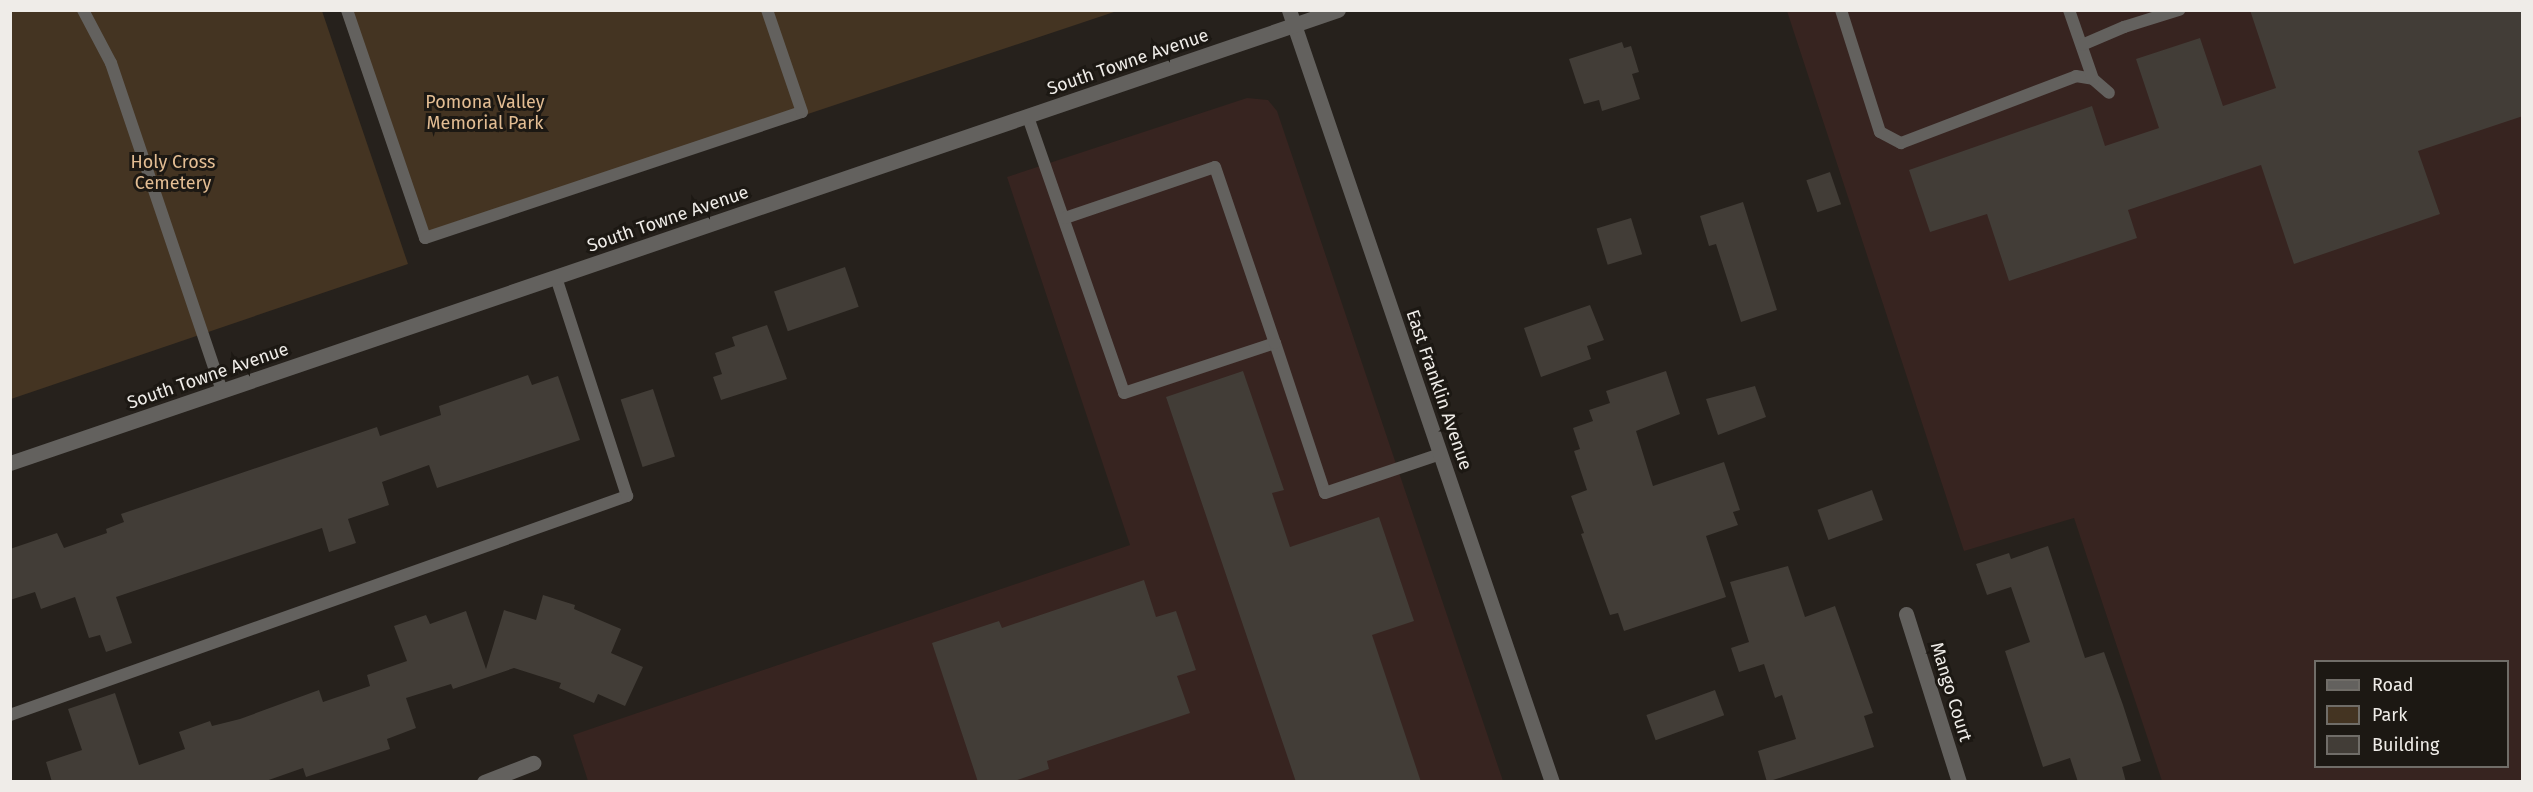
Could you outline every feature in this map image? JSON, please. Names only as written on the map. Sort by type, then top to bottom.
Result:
[{"type":"street","name":"East Franklin Avenue","points":[[1289,10],[1552,782]]},
{"type":"street","name":"South Towne Avenue","points":[[10,464],[1338,10]]},
{"type":"street","name":"Mango Court","points":[[1906,614],[1959,782]]},
{"type":"street","points":[[484,782],[532,763]]},
{"type":"lane","points":[[83,10],[111,63],[222,391]]},
{"type":"lane","points":[[347,10],[425,238],[802,112],[767,10]]},
{"type":"lane","points":[[1841,10],[1880,132],[1902,143],[2076,76],[2093,79]]},
{"type":"lane","points":[[2069,10],[2093,79],[2109,93]]},
{"type":"lane","points":[[2082,45],[2124,27],[2179,10]]},
{"type":"lane","points":[[1028,117],[1124,393],[1275,343]]},
{"type":"lane","points":[[1065,218],[1215,167],[1325,493],[1440,454]]},
{"type":"lane","points":[[10,714],[627,496],[556,278]]},
{"type":"shaded area","points":[[1787,11],[2522,11],[2522,781],[2162,781],[2074,518],[1964,551]]},
{"type":"shaded area","points":[[1247,98],[1268,100],[1277,111],[1503,781],[588,781],[573,735],[1130,545],[1007,177]]},
{"type":"green space","name":"Pomona Valley Memorial Park","points":[[341,10],[1117,11],[421,243]]},
{"type":"green space","name":"Holy Cross Cemetery","points":[[10,11],[322,11],[408,264],[11,399]]},
{"type":"building","points":[[2250,10],[2523,10],[2523,116],[2418,151],[2440,214],[2294,264],[2261,165],[2128,210],[2137,238],[2009,281],[1987,214],[1930,232],[1909,170],[2092,106],[2105,146],[2159,128],[2136,59],[2200,38],[2223,106],[2276,88]]},
{"type":"building","points":[[1622,42],[1624,48],[1631,46],[1639,72],[1632,74],[1640,99],[1602,111],[1599,100],[1584,104],[1569,59]]},
{"type":"building","points":[[1830,172],[1841,204],[1817,212],[1806,180]]},
{"type":"building","points":[[1743,202],[1777,310],[1741,322],[1716,244],[1709,246],[1700,216]]},
{"type":"building","points":[[1631,218],[1642,254],[1608,265],[1597,229]]},
{"type":"building","points":[[845,267],[859,307],[788,331],[774,291]]},
{"type":"building","points":[[1590,305],[1604,340],[1587,346],[1591,359],[1541,377],[1524,328]]},
{"type":"building","points":[[767,325],[787,379],[721,400],[713,377],[722,374],[715,353],[735,346],[732,337]]},
{"type":"building","points":[[1243,371],[1284,490],[1272,493],[1290,547],[1379,517],[1414,621],[1372,635],[1421,782],[1296,782],[1166,397]]},
{"type":"building","points":[[1666,371],[1680,414],[1636,431],[1653,486],[1724,462],[1740,510],[1733,512],[1738,525],[1706,536],[1726,597],[1624,631],[1618,613],[1610,615],[1581,534],[1584,533],[1571,496],[1587,490],[1574,451],[1580,449],[1573,428],[1593,421],[1589,410],[1610,403],[1606,391]]},
{"type":"building","points":[[528,375],[532,385],[558,376],[580,440],[437,488],[429,465],[382,482],[389,505],[348,519],[356,543],[329,552],[322,528],[116,597],[132,643],[106,652],[100,635],[89,638],[75,597],[41,609],[35,592],[10,600],[10,549],[57,533],[64,548],[107,533],[106,529],[124,522],[121,514],[377,427],[380,436],[441,415],[439,406]]},
{"type":"building","points":[[1755,386],[1766,417],[1718,435],[1706,399]]},
{"type":"building","points":[[653,389],[675,457],[643,467],[621,400]]},
{"type":"building","points":[[1872,490],[1883,520],[1828,540],[1817,510]]},
{"type":"building","points":[[2048,546],[2085,658],[2104,652],[2123,705],[2141,761],[2122,767],[2126,782],[2078,782],[2070,758],[2043,767],[2005,651],[2030,642],[2011,587],[1987,595],[1976,564],[2009,553],[2011,559]]},
{"type":"building","points":[[1788,566],[1805,617],[1835,606],[1873,713],[1864,716],[1874,747],[1767,782],[1758,751],[1796,739],[1782,695],[1775,698],[1764,664],[1739,672],[1731,648],[1749,642],[1730,582]]},
{"type":"building","points":[[1144,580],[1156,617],[1176,611],[1196,670],[1177,676],[1190,713],[1047,761],[1049,769],[1012,782],[978,782],[932,643],[999,621],[1002,628]]},
{"type":"building","points":[[543,595],[575,605],[574,609],[621,629],[611,653],[643,667],[625,706],[598,694],[594,703],[559,688],[561,683],[514,668],[453,689],[451,684],[406,698],[416,728],[387,739],[390,749],[306,777],[303,768],[263,782],[52,782],[46,762],[82,750],[68,709],[115,693],[139,765],[185,749],[179,732],[210,721],[212,726],[240,719],[319,690],[323,702],[370,686],[367,675],[407,661],[394,626],[426,615],[430,624],[466,611],[486,669],[504,610],[536,620]]},
{"type":"building","points":[[1715,690],[1724,715],[1656,740],[1646,715]]}]
